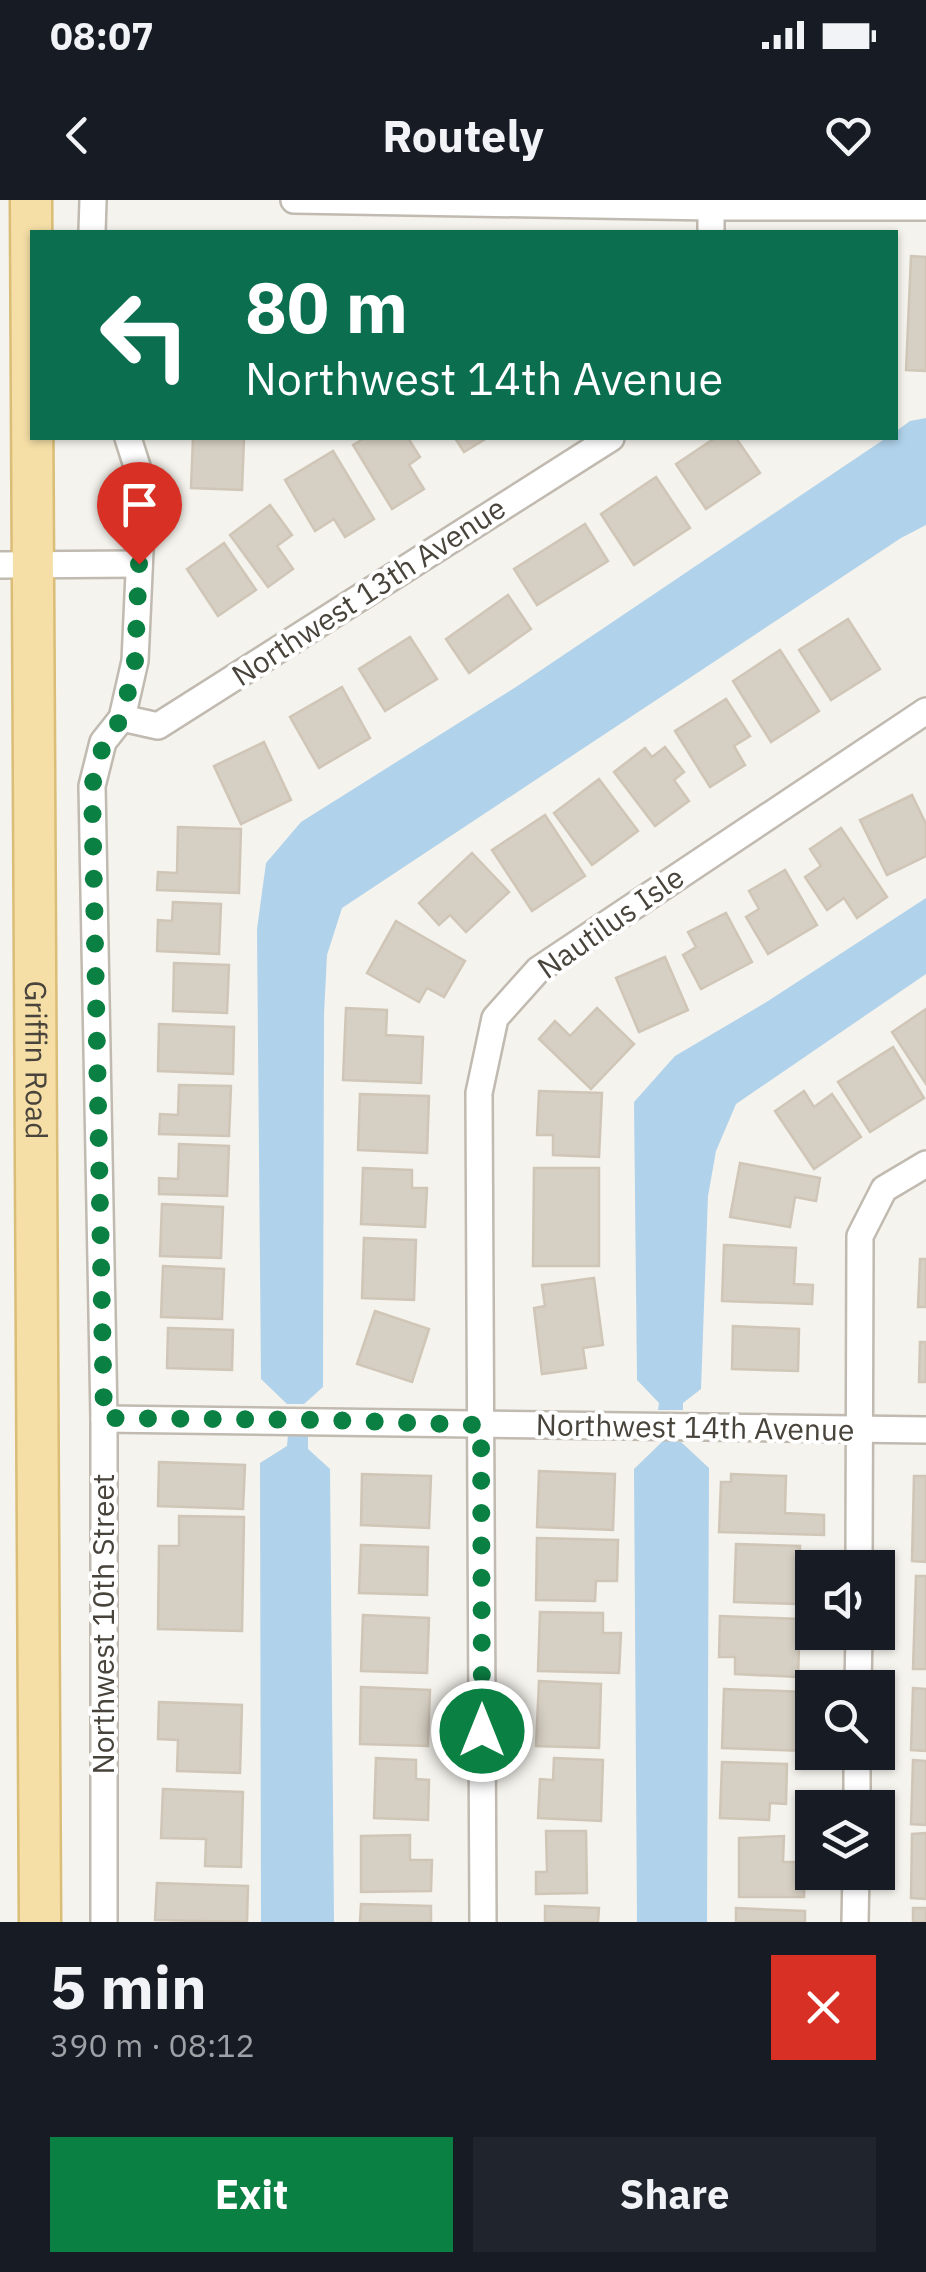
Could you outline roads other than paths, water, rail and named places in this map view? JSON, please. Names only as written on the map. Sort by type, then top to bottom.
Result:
[{"type":"main road","name":"Griffin Road","points":[[31,200],[16,565],[40,1922]]},
{"type":"street","points":[[92,230],[93,200]]},
{"type":"street","points":[[294,200],[711,220],[914,205]]},
{"type":"street","name":"Northwest 10th Street","points":[[104,1922],[104,1418],[92,786],[104,742],[122,718],[135,661],[143,486],[129,440]]},
{"type":"street","name":"Northwest 13th Avenue","points":[[122,718],[158,726],[608,440]]},
{"type":"street","points":[[16,565],[139,564]]},
{"type":"street","name":"Nautilus Isle","points":[[484,1922],[479,1093],[494,1018],[538,970],[926,711]]},
{"type":"street","points":[[860,1550],[860,1236],[884,1189],[926,1164]]},
{"type":"street","name":"Northwest 14th Avenue","points":[[104,1418],[926,1430]]},
{"type":"street","points":[[855,1922],[856,1890]]},
{"type":"water","points":[[926,418],[926,525],[342,908],[327,955],[324,1014],[323,1387],[304,1404],[287,1404],[261,1379],[257,929],[266,863],[301,822],[519,685],[883,440],[898,440],[898,430],[910,421]]},
{"type":"water","points":[[926,898],[926,974],[736,1104],[716,1151],[708,1196],[701,1389],[683,1403],[683,1410],[658,1410],[659,1403],[637,1380],[634,1102],[675,1056],[765,1003]]},
{"type":"water","points":[[288,1435],[308,1436],[308,1449],[330,1469],[334,1922],[261,1922],[260,1463],[287,1446]]},
{"type":"water","points":[[664,1440],[681,1442],[709,1468],[707,1922],[637,1922],[634,1469]]}]
